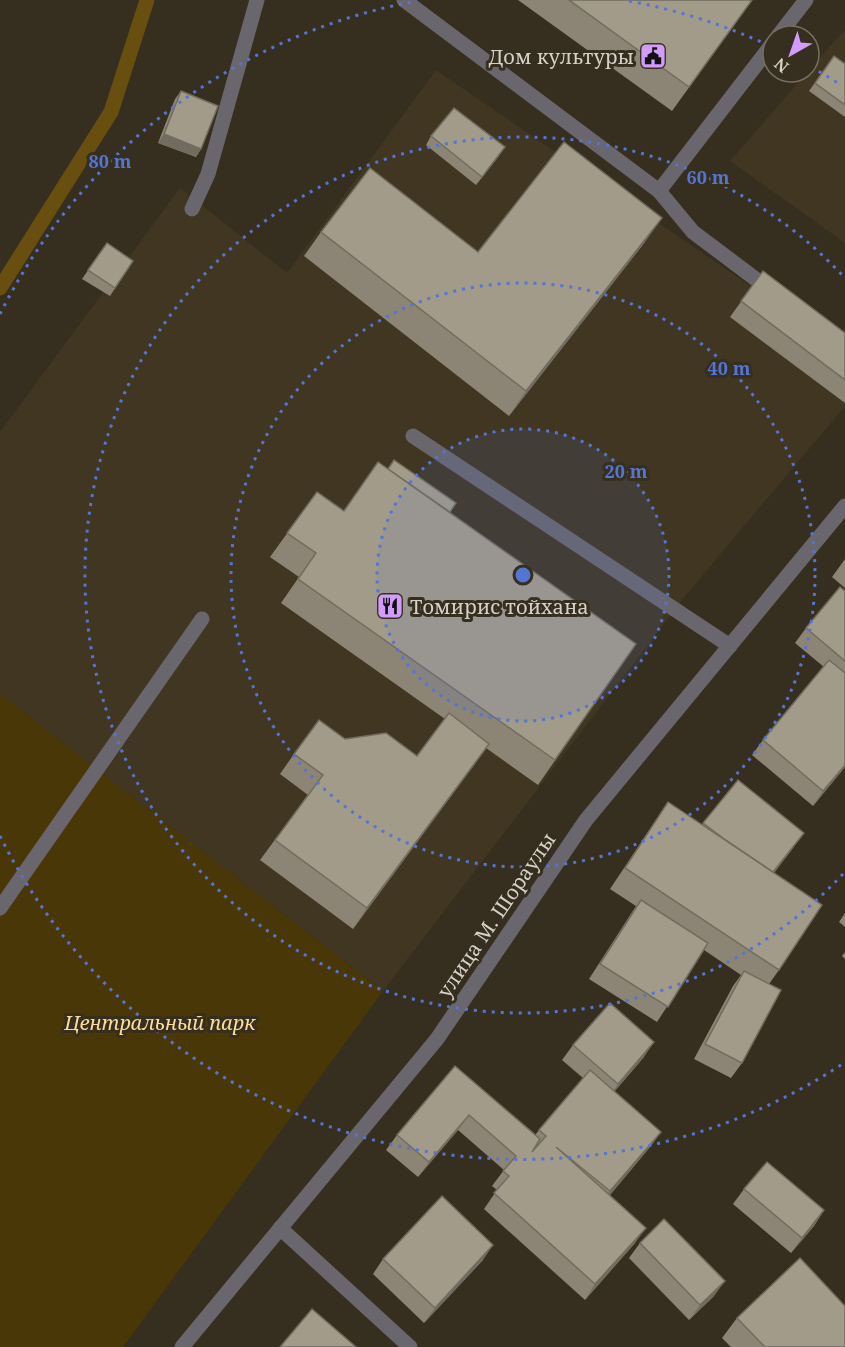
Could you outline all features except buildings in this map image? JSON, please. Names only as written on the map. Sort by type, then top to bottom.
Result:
[{"type":"street","points":[[192,209],[208,174],[257,0]]},
{"type":"street","points":[[404,0],[659,191],[693,232],[787,301]]},
{"type":"street","points":[[787,24],[806,0]]},
{"type":"street","points":[[659,191],[761,59]]},
{"type":"street","points":[[413,436],[730,646]]},
{"type":"street","name":"улица М. Шораулы","points":[[182,1347],[437,1039],[586,820],[845,506]]},
{"type":"street","points":[[0,908],[202,619]]},
{"type":"street","points":[[280,1228],[410,1347]]},
{"type":"shaded area","points":[[845,29],[845,243],[730,161],[797,84],[821,84],[821,57]]},
{"type":"shaded area","name":"Томирис тойхана","points":[[436,70],[845,351],[845,406],[686,595],[383,991],[0,694],[0,432],[180,188],[287,273]]},
{"type":"green space","name":"Центральный парк","points":[[0,694],[383,991],[123,1347],[0,1347]]},
{"type":"waterway","points":[[0,288],[111,112],[147,0]]},
{"type":"place","name":"Дом культуры","points":[[653,56]]},
{"type":"place","name":"Томирис тойхана","points":[[390,606]]}]
